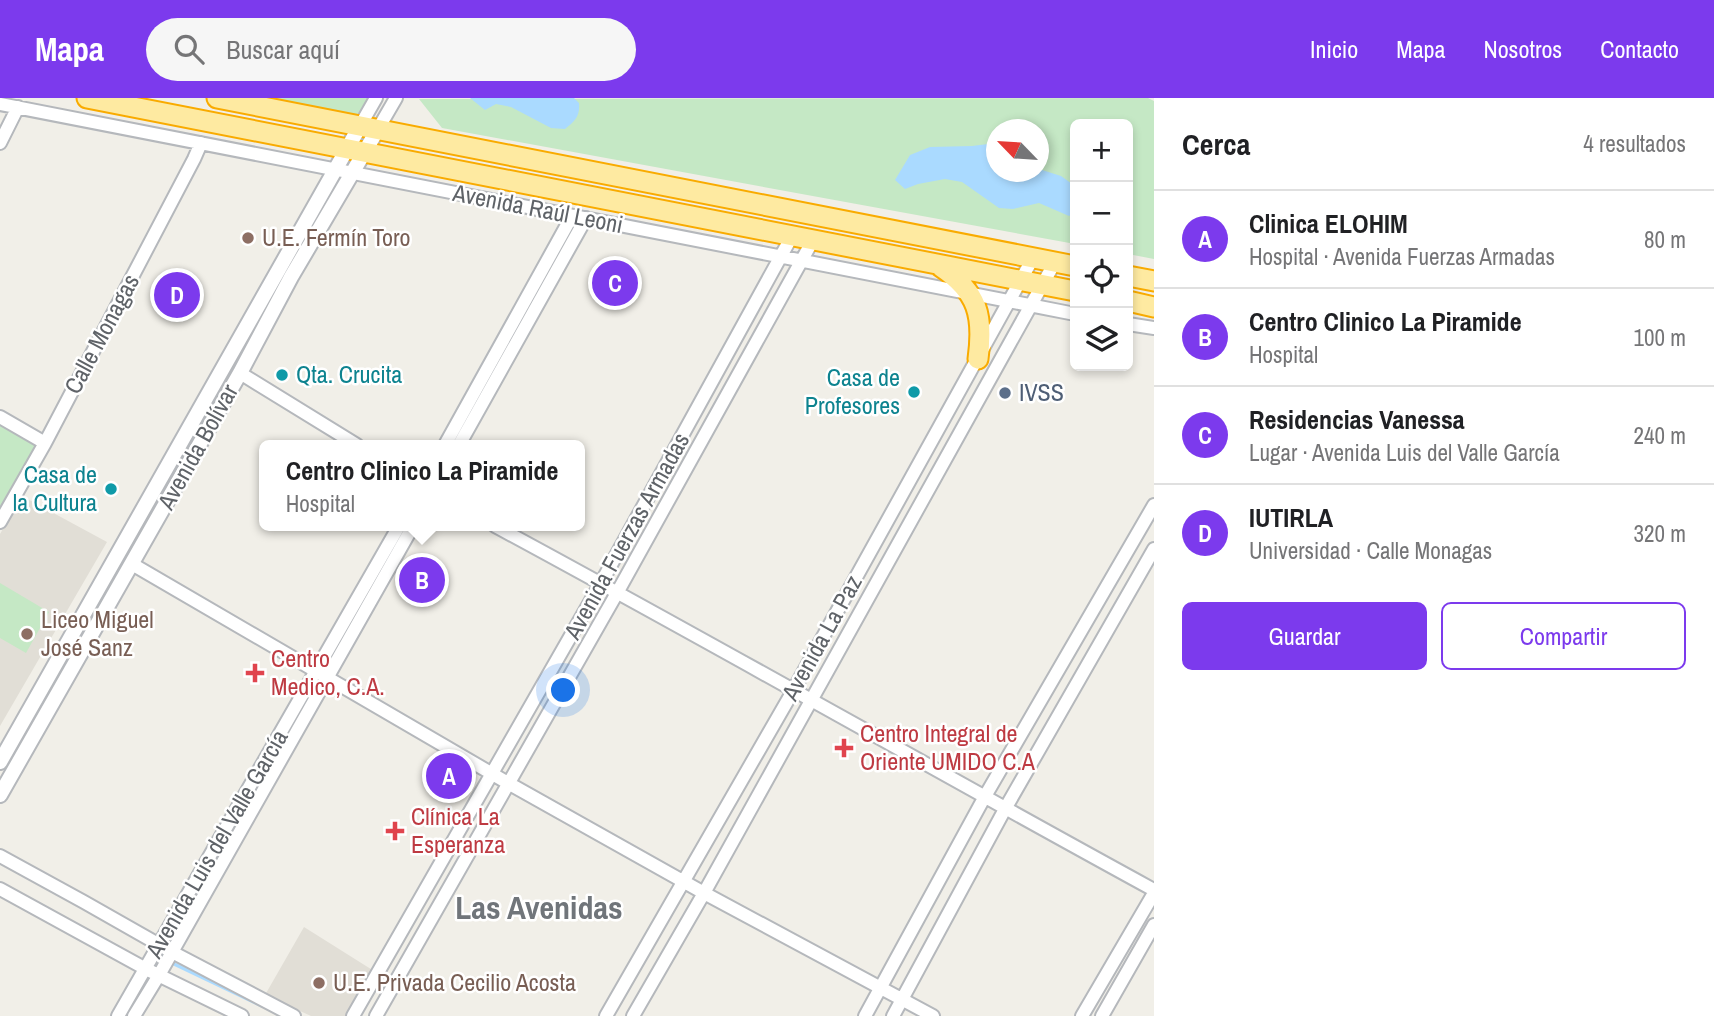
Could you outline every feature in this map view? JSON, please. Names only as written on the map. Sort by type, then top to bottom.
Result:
[{"type":"highway","name":"Avenida Raúl Leoni","points":[[87,98],[1070,290]]},
{"type":"highway","name":"Avenida Raúl Leoni","points":[[217,98],[1070,265]]},
{"type":"highway","points":[[938,264],[961,282],[971,294],[980,323],[978,359]]},
{"type":"highway","points":[[1133,277],[1154,281]]},
{"type":"highway","points":[[1133,302],[1154,307]]},
{"type":"street","name":"Avenida Raúl Leoni","points":[[251,98],[275,109]]},
{"type":"street","name":"Avenida Bolívar","points":[[369,128],[376,98]]},
{"type":"street","name":"Avenida Bolívar","points":[[0,762],[335,170],[356,150],[369,128],[396,98]]},
{"type":"street","name":"Avenida Raúl Leoni","points":[[0,104],[1070,313]]},
{"type":"street","points":[[0,144],[18,107]]},
{"type":"street","name":"Calle Monagas","points":[[0,522],[45,443],[201,143]]},
{"type":"street","name":"Avenida Bolívar","points":[[0,795],[240,373],[291,277],[353,173],[356,150]]},
{"type":"street","points":[[448,440],[572,216]]},
{"type":"street","points":[[462,440],[586,218]]},
{"type":"street","name":"Avenida Fuerzas Armadas","points":[[354,1016],[601,583],[792,236]]},
{"type":"street","name":"Avenida Fuerzas Armadas","points":[[376,1016],[617,593],[813,240]]},
{"type":"street","name":"Avenida La Paz","points":[[606,1016],[793,691],[1034,258]]},
{"type":"street","name":"Avenida La Paz","points":[[633,1016],[1055,262]]},
{"type":"street","points":[[1133,325],[1154,328]]},
{"type":"street","points":[[240,373],[349,440]]},
{"type":"street","points":[[0,417],[45,443]]},
{"type":"street","points":[[864,1016],[985,798],[1154,505]]},
{"type":"street","name":"Avenida Luis del Valle García","points":[[134,1016],[172,953],[396,531]]},
{"type":"street","name":"Avenida Luis del Valle García","points":[[118,1016],[321,674],[411,531]]},
{"type":"street","points":[[504,531],[1154,892],[1082,1016]]},
{"type":"street","points":[[893,1016],[1005,809],[1154,549]]},
{"type":"street","points":[[132,564],[508,783],[704,893],[933,1016]]},
{"type":"street","points":[[0,856],[172,953],[295,1016]]},
{"type":"street","points":[[0,889],[146,969],[242,1016]]},
{"type":"street","points":[[1102,1016],[1154,925]]},
{"type":"shaded area","name":"Liceo Miguel José Sanz","points":[[22,496],[107,542],[0,726],[0,534]]},
{"type":"shaded area","name":"U.E. Privada Cecilio Acosta","points":[[304,927],[374,971],[348,1016],[311,1016],[265,995]]},
{"type":"green space","points":[[271,98],[369,98],[363,109],[354,117],[297,109]]},
{"type":"green space","points":[[1148,98],[1154,101],[1154,259],[1133,255],[1133,119],[1070,119],[1070,243],[442,128],[419,99]]},
{"type":"green space","points":[[0,418],[45,443],[0,522]]},
{"type":"green space","points":[[0,583],[49,612],[26,653],[0,638]]},
{"type":"water","points":[[470,98],[574,98],[579,103],[579,112],[572,124],[565,129],[551,128],[511,107],[496,104],[485,110]]},
{"type":"water","points":[[986,144],[986,182],[1049,182],[1049,172],[1061,176],[1070,182],[1070,215],[1039,203],[1013,209],[999,208],[962,182],[945,179],[905,189],[895,180],[910,155],[930,147]]},
{"type":"waterway","points":[[172,963],[262,1006]]},
{"type":"place","name":"U.E. Fermín Toro","points":[[248,238]]},
{"type":"place","name":"Residencias Vanessa","points":[[615,283]]},
{"type":"place","name":"IUTIRLA","points":[[177,295]]},
{"type":"place","name":"Qta. Crucita","points":[[282,375]]},
{"type":"place","name":"Casa de Profesores","points":[[914,392]]},
{"type":"place","name":"IVSS","points":[[1005,393]]},
{"type":"place","name":"Casa de la Cultura","points":[[111,489]]},
{"type":"place","name":"Centro Clinico La Piramide","points":[[422,580]]},
{"type":"place","name":"Liceo Miguel José Sanz","points":[[27,634]]},
{"type":"place","name":"Centro Medico, C.A.","points":[[255,673]]},
{"type":"place","name":"Centro Integral de Oriente UMIDO C.A","points":[[844,748]]},
{"type":"place","name":"Clinica ELOHIM","points":[[449,776]]},
{"type":"place","name":"Clínica La Esperanza","points":[[395,831]]},
{"type":"place","name":"U.E. Privada Cecilio Acosta","points":[[319,983]]},
{"type":"district","name":"Las Avenidas","points":[[539,908]]}]
